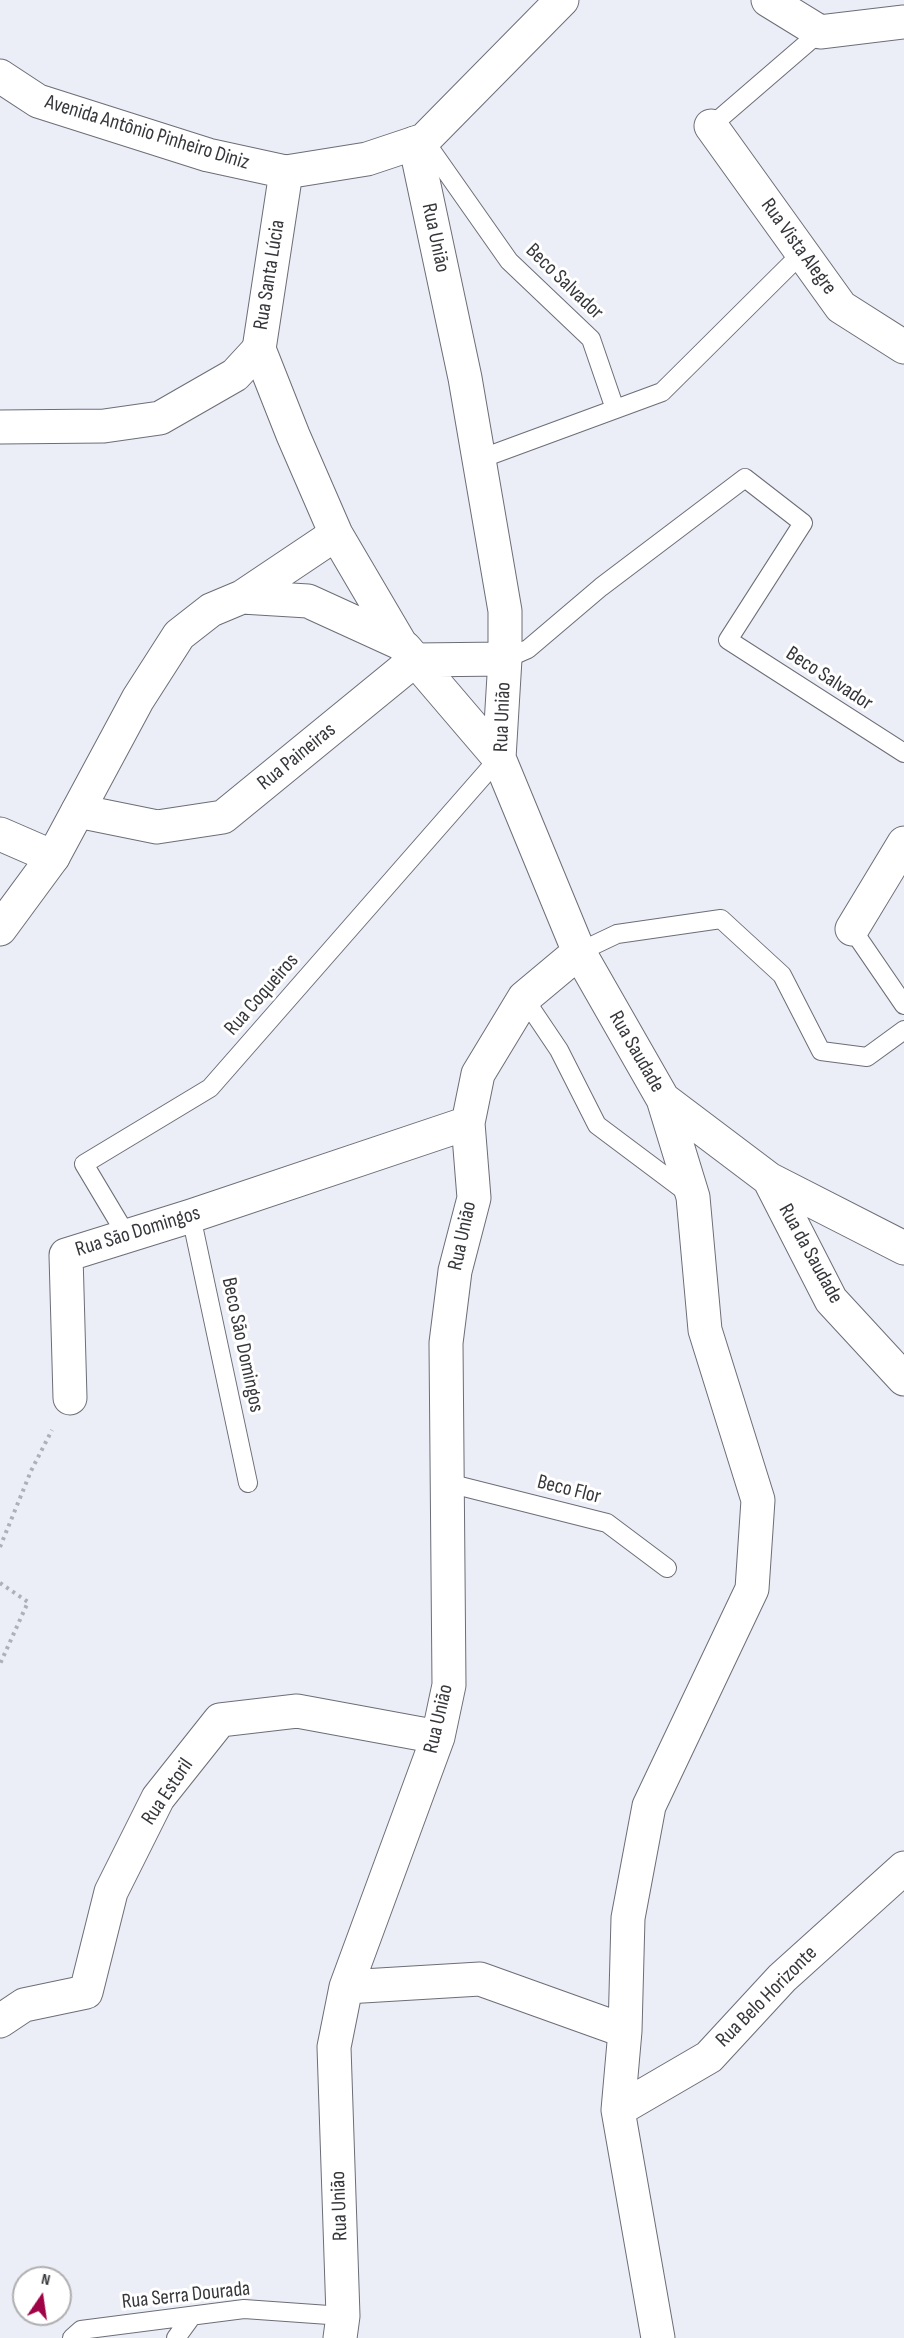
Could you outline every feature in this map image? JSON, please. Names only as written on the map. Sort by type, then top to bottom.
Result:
[{"type":"street","name":"Avenida Antônio Pinheiro Diniz","points":[[0,76],[38,100],[208,155],[286,172],[367,159],[420,142],[562,0]]},
{"type":"street","points":[[768,0],[820,32],[904,22]]},
{"type":"street","name":"Rua Vista Alegre","points":[[711,126],[841,307],[904,347]]},
{"type":"street","name":"Rua União","points":[[342,2327],[334,2047],[346,1987],[438,1737],[449,1685],[446,1343],[455,1271],[474,1198],[468,1123],[478,1074],[524,998],[579,952],[499,758],[505,659],[505,611],[480,459],[420,142]]},
{"type":"street","name":"Rua Santa Lúcia","points":[[0,427],[104,426],[160,418],[235,375],[259,349],[286,172]]},
{"type":"street","points":[[259,349],[336,534],[408,652],[499,758]]},
{"type":"street","points":[[0,929],[53,857],[138,699],[179,635],[211,610],[242,597],[336,534]]},
{"type":"street","points":[[242,597],[308,601],[408,652],[505,659]]},
{"type":"street","name":"Rua Paineiras","points":[[78,811],[157,827],[223,818],[408,652]]},
{"type":"street","points":[[0,834],[53,857]]},
{"type":"street","points":[[852,929],[904,843]]},
{"type":"street","name":"Rua Saudade","points":[[579,952],[663,1100],[769,1179],[904,1248]]},
{"type":"street","points":[[658,2338],[618,2110],[625,2031],[628,1918],[649,1806],[752,1589],[758,1500],[705,1330],[693,1197],[663,1100]]},
{"type":"street","name":"Rua São Domingos","points":[[70,1398],[66,1255],[191,1216],[468,1123]]},
{"type":"street","name":"Rua da Saudade","points":[[769,1179],[831,1299],[904,1378]]},
{"type":"street","name":"Rua Estoril","points":[[0,2021],[24,2005],[87,1992],[111,1892],[158,1798],[220,1720],[297,1711],[438,1737]]},
{"type":"street","name":"Rua Belo Horizonte","points":[[618,2110],[709,2057],[782,1978],[904,1868]]},
{"type":"street","points":[[346,1987],[480,1979],[625,2031]]},
{"type":"lane","points":[[711,126],[820,32]]},
{"type":"lane","name":"Beco Salvador","points":[[420,142],[509,261],[591,339],[615,409]]},
{"type":"lane","points":[[480,459],[663,392],[802,253]]},
{"type":"lane","name":"Beco Salvador","points":[[505,659],[528,649],[601,587],[745,478],[803,523],[728,640],[904,753]]},
{"type":"lane","name":"Rua Coqueiros","points":[[127,1236],[84,1164],[210,1088],[499,758]]},
{"type":"lane","points":[[579,952],[617,934],[721,919],[782,975],[821,1051],[867,1057],[904,1030]]},
{"type":"lane","points":[[852,929],[904,1005]]},
{"type":"lane","points":[[524,998],[559,1050],[597,1125],[693,1197]]},
{"type":"lane","name":"Beco São Domingos","points":[[191,1216],[248,1483]]},
{"type":"lane","name":"Beco Flor","points":[[448,1483],[607,1523],[667,1568]]},
{"type":"lane","name":"Rua Serra Dourada","points":[[72,2338],[81,2330],[244,2309],[342,2327]]},
{"type":"lane","points":[[176,2338],[192,2316]]},
{"type":"path","points":[[0,1547],[31,1470],[70,1398]]},
{"type":"path","points":[[0,1582],[28,1602],[0,1664]]}]
